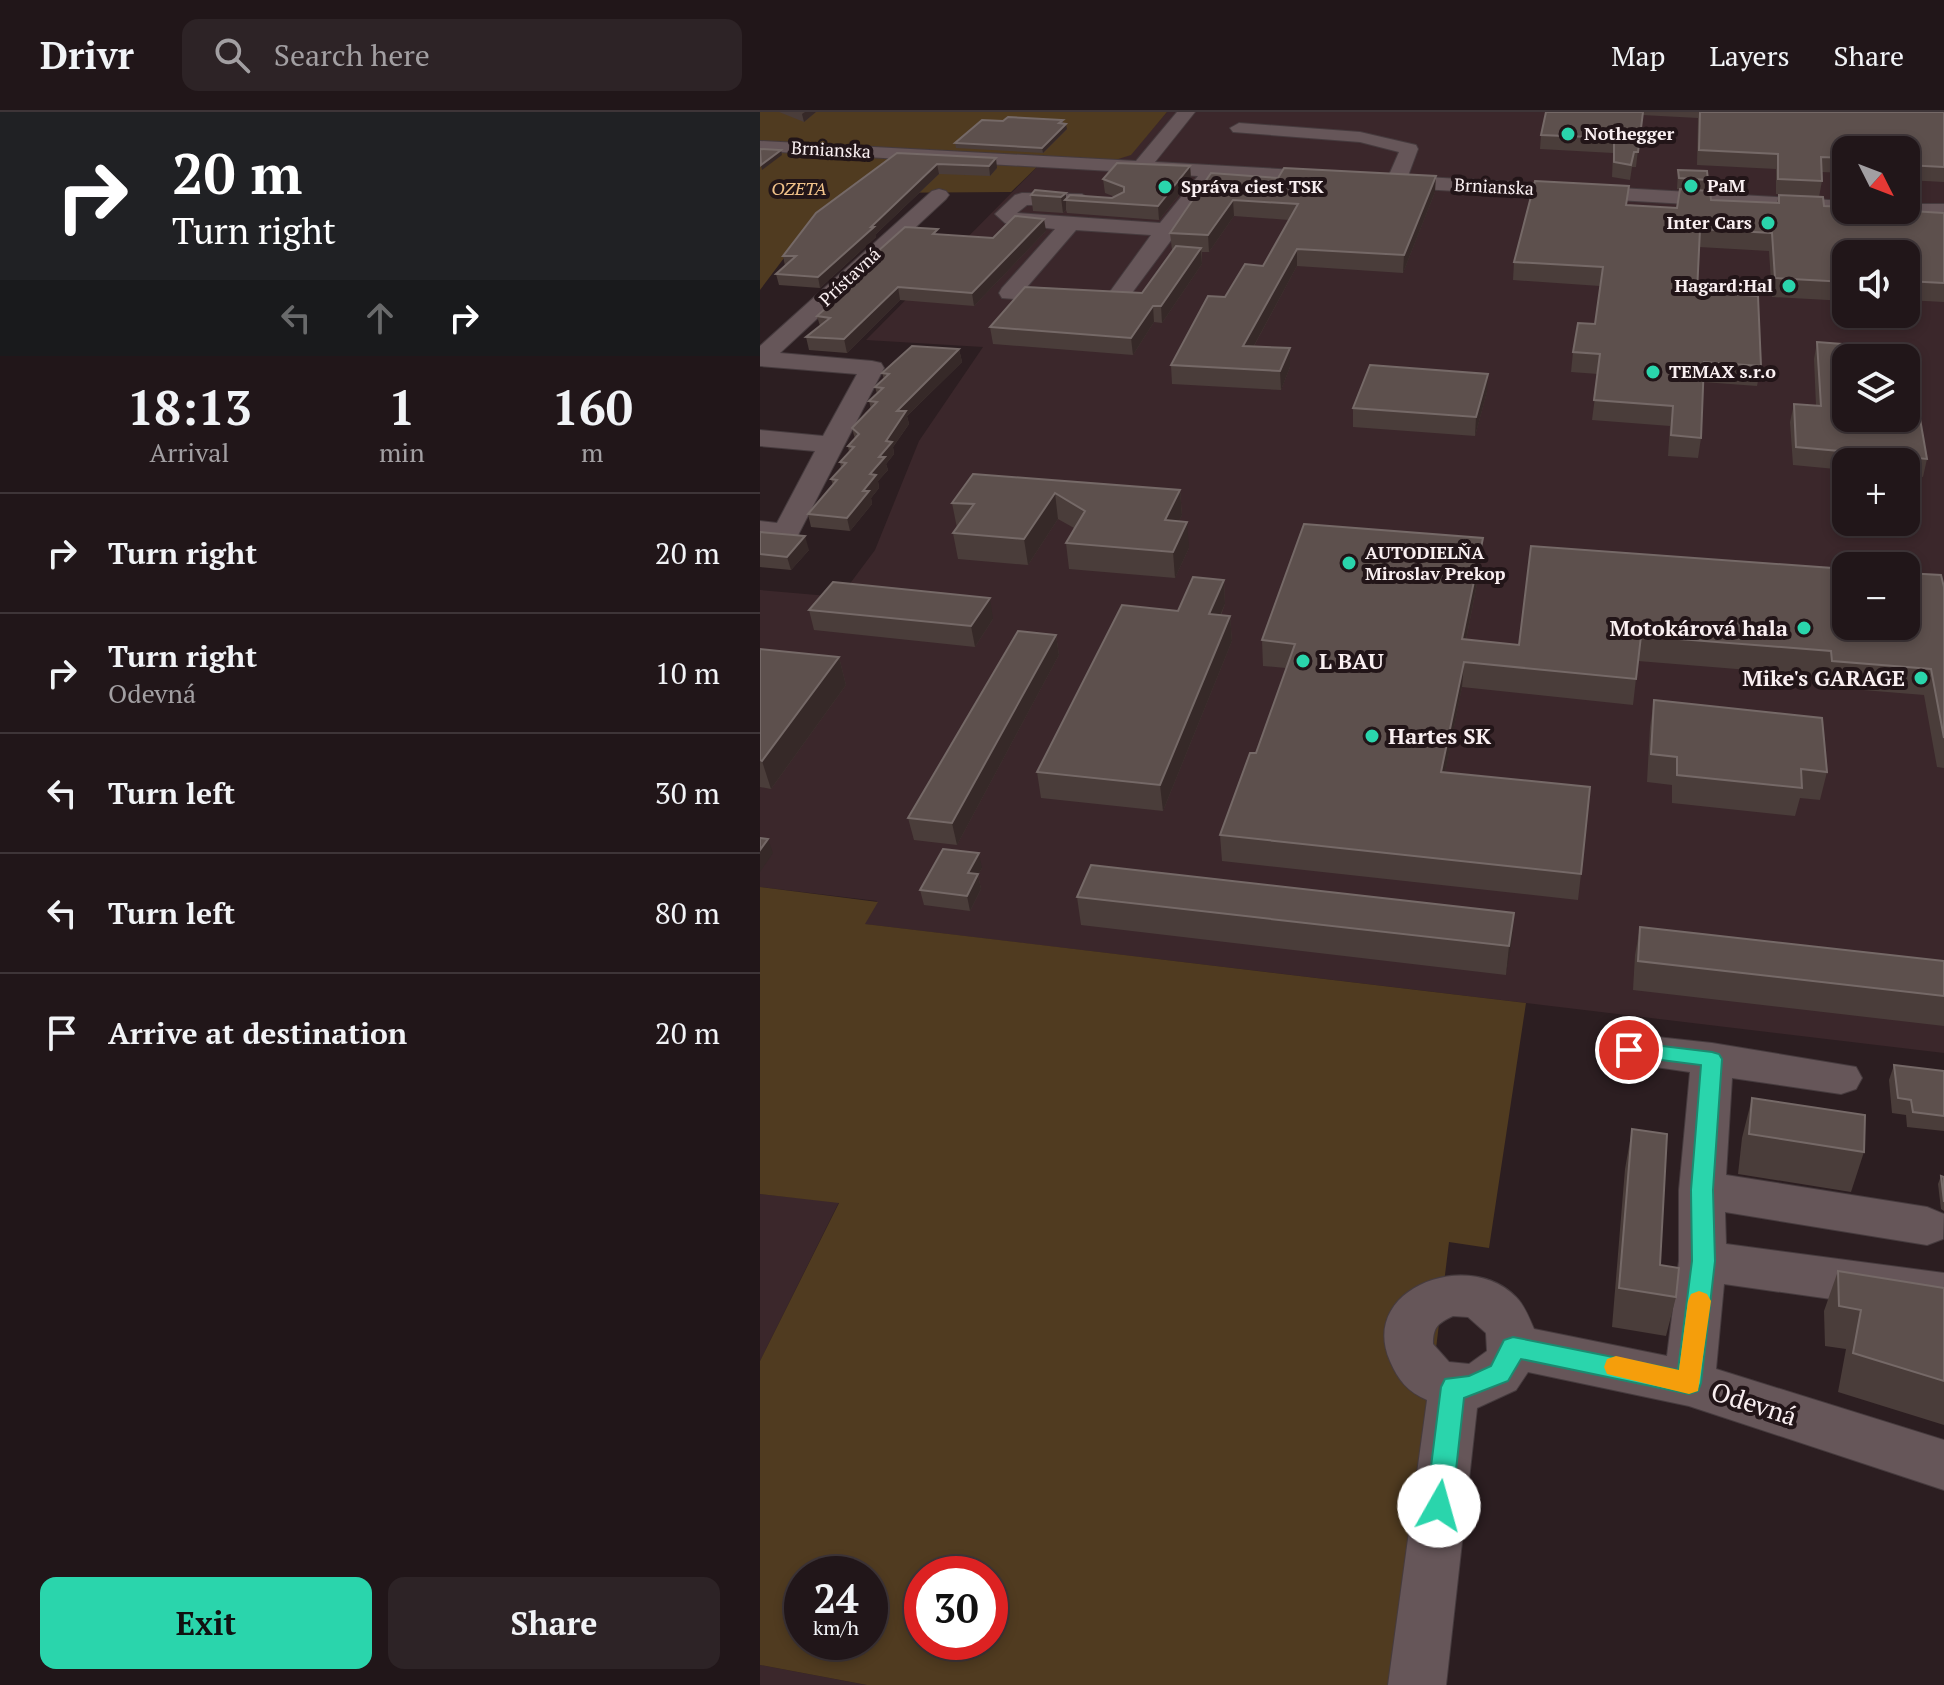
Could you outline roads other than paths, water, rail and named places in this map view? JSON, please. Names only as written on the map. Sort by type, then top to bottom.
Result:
[{"type":"street","points":[[1142,166],[1186,112]]},
{"type":"street","points":[[1239,128],[1360,137],[1409,149],[1396,182]]},
{"type":"street","name":"Brnianska","points":[[760,146],[1832,206]]},
{"type":"street","points":[[1071,224],[1010,293],[1115,300],[1213,171]]},
{"type":"street","name":"Prístavná","points":[[760,530],[786,533],[872,368],[760,359],[939,195]]},
{"type":"street","points":[[1109,202],[1034,197],[1022,199],[1005,214],[1012,219],[1168,230]]},
{"type":"street","points":[[1154,205],[1184,208]]},
{"type":"street","points":[[1920,210],[1944,210]]},
{"type":"street","points":[[760,438],[832,445]]},
{"type":"street","points":[[1629,1050],[1841,1078]]},
{"type":"street","points":[[1689,1383],[1703,1261],[1702,1190],[1712,1059]]},
{"type":"street","points":[[1702,1190],[1927,1226]]},
{"type":"street","points":[[1703,1261],[1944,1294]]},
{"type":"street","points":[[1449,1295],[1481,1300],[1506,1319],[1512,1333],[1513,1347],[1509,1361],[1500,1373],[1471,1387],[1454,1387],[1423,1373],[1413,1361],[1407,1332],[1421,1308],[1434,1299],[1449,1295]]},
{"type":"street","name":"Odevná","points":[[1513,1347],[1689,1383],[1944,1465]]},
{"type":"street","points":[[1417,1685],[1454,1387]]},
{"type":"place","name":"Nothegger","points":[[1568,134]]},
{"type":"place","name":"PaM","points":[[1691,186]]},
{"type":"place","name":"Správa ciest TSK","points":[[1165,187]]},
{"type":"place","name":"Inter Cars","points":[[1768,223]]},
{"type":"place","name":"Hagard:Hal","points":[[1789,286]]},
{"type":"place","name":"TEMAX s.r.o","points":[[1653,372]]},
{"type":"place","name":"AUTODIELŇA Miroslav Prekop","points":[[1349,563]]},
{"type":"place","name":"Motokárová hala","points":[[1804,628]]},
{"type":"place","name":"L BAU","points":[[1303,661]]},
{"type":"place","name":"Mike's GARAGE","points":[[1921,678]]},
{"type":"place","name":"Hartes SK","points":[[1372,736]]},
{"type":"park label","name":"OZETA","points":[[799,189]]}]
